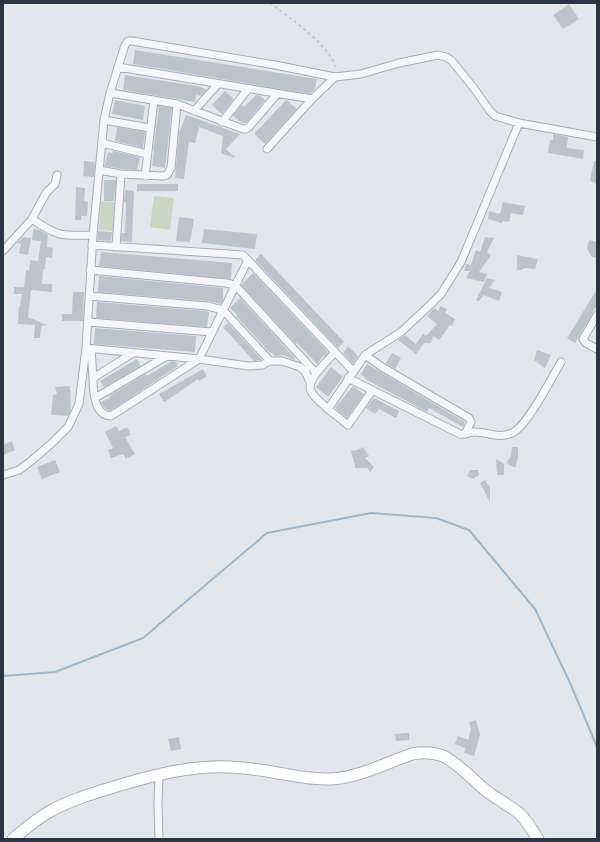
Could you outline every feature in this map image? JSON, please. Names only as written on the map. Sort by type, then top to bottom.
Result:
[{"type":"street","points":[[248,260],[199,359],[111,416],[103,414],[95,398],[89,348],[88,322],[90,270],[104,120],[110,93],[125,45],[128,41],[275,65],[335,77],[361,74],[399,63],[438,55],[446,57],[456,66],[495,116],[519,123],[597,137]]},
{"type":"street","points":[[118,67],[312,99]]},
{"type":"street","points":[[267,149],[312,99],[335,77]]},
{"type":"street","points":[[194,111],[218,84]]},
{"type":"street","points":[[222,122],[248,89]]},
{"type":"street","points":[[110,93],[177,104],[222,122],[246,129],[277,94]]},
{"type":"street","points":[[145,176],[154,100]]},
{"type":"street","points":[[99,170],[145,176],[163,176],[169,172],[171,168],[177,104]]},
{"type":"street","points":[[104,120],[150,128]]},
{"type":"street","points":[[328,409],[365,355],[401,332],[436,299],[451,279],[461,262],[519,123]]},
{"type":"street","points":[[102,143],[147,154]]},
{"type":"street","points":[[116,247],[121,174]]},
{"type":"street","points":[[3,251],[32,219],[46,193],[54,184],[57,175]]},
{"type":"street","points":[[32,219],[55,233],[65,236],[93,235]]},
{"type":"street","points":[[92,246],[240,254],[248,260],[354,371]]},
{"type":"street","points":[[90,270],[235,285],[316,373]]},
{"type":"street","points":[[89,296],[207,306],[223,310],[270,361]]},
{"type":"street","points":[[597,315],[583,339],[586,343],[597,349]]},
{"type":"street","points":[[88,322],[212,332]]},
{"type":"street","points":[[89,348],[199,359],[248,366],[262,365],[270,361],[282,361],[300,367],[305,371],[310,382]]},
{"type":"street","points":[[3,475],[19,470],[30,462],[68,427],[79,404],[89,348]]},
{"type":"street","points":[[335,352],[316,373],[310,382],[309,387],[328,409],[348,425],[372,391]]},
{"type":"street","points":[[93,378],[133,353]]},
{"type":"street","points":[[365,355],[382,367],[469,418],[471,422],[465,434]]},
{"type":"street","points":[[95,398],[167,356]]},
{"type":"street","points":[[348,378],[460,434],[477,432],[501,436],[511,434],[517,430],[537,403],[561,362]]},
{"type":"street","points":[[13,839],[37,820],[73,801],[100,791],[184,769],[229,767],[252,769],[307,778],[332,779],[353,776],[412,754],[432,753],[443,756],[452,762],[486,790],[519,814],[526,821],[538,839]]},
{"type":"street","points":[[159,775],[159,839]]},
{"type":"path","points":[[270,3],[309,33],[332,56],[336,65],[335,77]]},
{"type":"green space","points":[[154,196],[174,198],[170,230],[150,227]]},
{"type":"green space","points":[[101,201],[115,202],[114,231],[99,230]]},
{"type":"building","points":[[569,4],[579,19],[563,29],[553,15]]},
{"type":"building","points":[[135,50],[317,79],[315,89],[310,94],[133,64]]},
{"type":"building","points":[[125,75],[197,86],[206,90],[201,96],[196,95],[195,102],[123,90]]},
{"type":"building","points":[[225,91],[234,99],[222,114],[212,105]]},
{"type":"building","points":[[256,95],[265,100],[246,123],[242,123],[233,116],[241,105],[244,107]]},
{"type":"building","points":[[115,100],[145,106],[143,120],[112,114]]},
{"type":"building","points":[[286,100],[297,109],[265,144],[255,135],[255,133]]},
{"type":"building","points":[[159,106],[172,108],[165,168],[152,166]]},
{"type":"building","points":[[186,115],[240,134],[226,149],[236,158],[221,154],[223,136],[199,127],[195,143],[189,142],[184,179],[175,178],[179,133]]},
{"type":"building","points":[[117,127],[145,132],[143,148],[115,141]]},
{"type":"building","points":[[553,134],[568,137],[567,148],[584,150],[583,159],[548,153],[550,140],[553,140]]},
{"type":"building","points":[[113,151],[140,157],[137,170],[105,166],[108,152],[112,153]]},
{"type":"building","points":[[84,161],[95,162],[94,177],[83,176]]},
{"type":"building","points":[[594,161],[597,161],[597,183],[590,181]]},
{"type":"building","points":[[104,180],[116,180],[114,201],[104,201]]},
{"type":"building","points":[[137,184],[178,184],[178,191],[137,191]]},
{"type":"building","points":[[76,187],[85,188],[84,201],[88,202],[87,216],[81,216],[81,220],[75,220]]},
{"type":"building","points":[[125,190],[134,191],[132,242],[121,241],[122,233],[125,233]]},
{"type":"building","points":[[503,202],[525,206],[523,215],[511,213],[509,222],[502,221],[502,223],[488,219],[489,211],[500,214]]},
{"type":"building","points":[[179,217],[194,219],[190,242],[176,241]]},
{"type":"building","points":[[33,229],[39,230],[48,235],[47,247],[53,248],[52,258],[46,257],[45,269],[43,269],[42,284],[52,284],[52,292],[31,290],[28,317],[47,325],[41,326],[40,338],[34,338],[35,325],[18,324],[19,306],[22,294],[14,294],[14,287],[24,287],[26,270],[29,271],[30,260],[38,261],[41,241],[32,240]]},
{"type":"building","points":[[204,229],[257,234],[255,249],[202,243]]},
{"type":"building","points":[[98,231],[112,232],[111,241],[98,240]]},
{"type":"building","points":[[23,237],[31,238],[28,255],[19,253],[21,244],[17,243]]},
{"type":"building","points":[[485,237],[494,238],[487,252],[491,255],[479,272],[487,274],[484,282],[466,278],[470,271],[464,271],[466,264],[471,265],[476,250],[480,252]]},
{"type":"building","points":[[589,240],[597,242],[597,258],[592,257],[587,249]]},
{"type":"building","points":[[101,252],[232,263],[231,279],[99,266]]},
{"type":"building","points":[[261,254],[344,342],[338,348],[255,260]]},
{"type":"building","points":[[517,255],[538,259],[535,269],[525,268],[517,270]]},
{"type":"building","points":[[253,273],[328,352],[317,364],[297,343],[296,344],[241,285]]},
{"type":"building","points":[[99,276],[223,288],[223,300],[221,304],[208,301],[98,292]]},
{"type":"building","points":[[487,278],[495,280],[489,288],[502,292],[499,301],[484,295],[479,301],[476,300]]},
{"type":"building","points":[[597,289],[597,305],[575,343],[567,338]]},
{"type":"building","points":[[73,292],[84,292],[83,321],[62,321],[62,314],[72,314]]},
{"type":"building","points":[[240,298],[295,358],[294,360],[283,355],[275,356],[271,352],[270,353],[236,316],[237,315],[230,308]]},
{"type":"building","points":[[97,302],[206,311],[209,312],[207,327],[96,318]]},
{"type":"building","points":[[440,306],[447,309],[445,313],[455,319],[452,326],[450,325],[439,340],[433,336],[431,343],[424,343],[416,354],[398,340],[405,335],[416,344],[423,334],[426,336],[437,324],[427,316],[434,308],[438,311]]},
{"type":"building","points":[[228,323],[262,360],[254,361],[223,327]]},
{"type":"building","points":[[95,328],[196,336],[195,352],[94,344]]},
{"type":"building","points":[[348,346],[358,356],[353,364],[343,353]]},
{"type":"building","points":[[537,350],[551,355],[545,368],[534,360]]},
{"type":"building","points":[[392,353],[401,358],[395,369],[386,363]]},
{"type":"building","points":[[137,359],[141,366],[104,387],[100,381]]},
{"type":"building","points":[[172,361],[176,362],[178,366],[110,411],[102,405],[101,402],[110,398],[109,396],[146,374],[147,376]]},
{"type":"building","points":[[367,364],[465,422],[463,427],[429,408],[427,412],[367,380],[361,374]]},
{"type":"building","points":[[331,367],[343,377],[328,397],[316,387]]},
{"type":"building","points":[[203,369],[207,376],[199,381],[198,379],[164,402],[159,394]]},
{"type":"building","points":[[70,386],[71,410],[68,416],[51,415],[53,395],[57,394],[55,387]]},
{"type":"building","points":[[353,386],[364,394],[347,418],[335,408]]},
{"type":"building","points":[[374,398],[399,411],[396,418],[379,409],[375,414],[366,408]]},
{"type":"building","points":[[116,426],[119,431],[127,427],[131,435],[125,437],[135,454],[126,459],[123,454],[111,458],[108,450],[113,448],[105,432]]},
{"type":"building","points":[[12,441],[15,450],[3,455],[3,445]]},
{"type":"building","points":[[363,447],[369,456],[365,458],[374,467],[370,472],[367,468],[355,468],[351,451],[358,450]]},
{"type":"building","points":[[512,447],[518,447],[518,458],[515,468],[506,463],[511,456]]},
{"type":"building","points":[[496,459],[504,464],[504,475],[497,475]]},
{"type":"building","points":[[55,460],[60,472],[42,479],[37,467]]},
{"type":"building","points":[[470,470],[478,470],[479,475],[473,479],[467,476]]},
{"type":"building","points":[[485,480],[490,488],[490,502],[480,483]]},
{"type":"building","points":[[476,720],[480,735],[474,756],[464,753],[465,748],[455,744],[458,736],[468,740],[471,729],[469,722]]},
{"type":"building","points":[[409,733],[409,740],[396,741],[395,734]]},
{"type":"building","points":[[179,737],[181,749],[171,751],[168,739]]},
{"type":"waterway","points":[[3,676],[55,672],[143,638],[267,533],[371,513],[436,518],[469,530],[535,609],[571,685],[597,747]]}]
